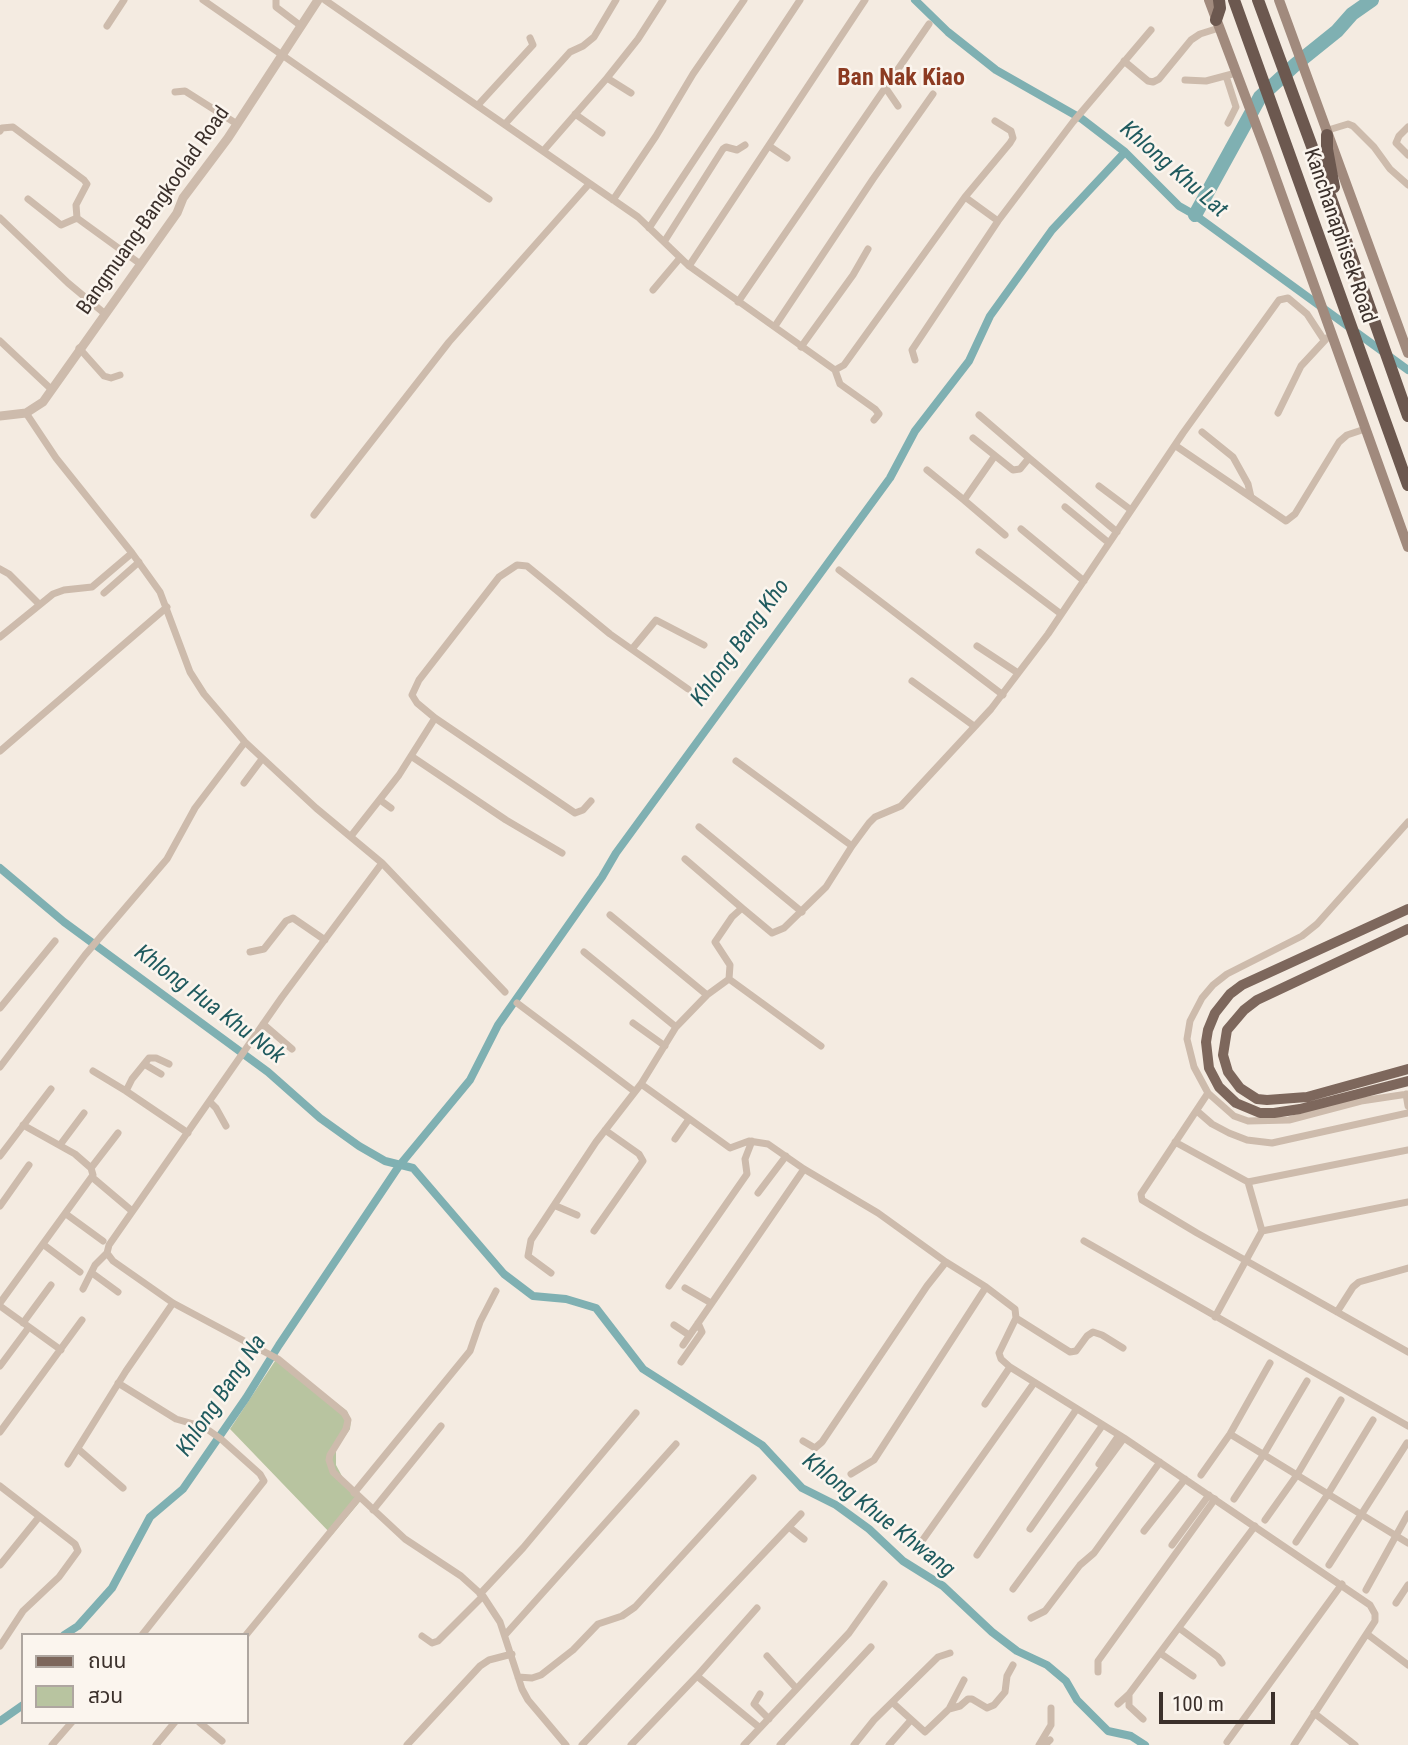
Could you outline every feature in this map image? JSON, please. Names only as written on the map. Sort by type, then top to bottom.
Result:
[{"type":"highway","points":[[1218,24],[1219,0]]},
{"type":"highway","name":"Kanchanaphisek Road","points":[[1234,0],[1408,485]]},
{"type":"highway","name":"Kanchanaphisek Road","points":[[1258,0],[1408,416]]},
{"type":"highway","points":[[1326,133],[1335,190],[1332,201]]},
{"type":"main road","points":[[1209,0],[1231,74],[1243,91],[1255,121],[1328,334],[1408,547]]},
{"type":"main road","points":[[1279,0],[1408,353]]},
{"type":"main road","points":[[1408,909],[1269,973],[1230,994],[1215,1013],[1208,1030],[1207,1059],[1219,1087],[1236,1103],[1260,1112],[1300,1109],[1408,1081]]},
{"type":"main road","points":[[1408,929],[1277,989],[1244,1010],[1227,1030],[1223,1047],[1223,1064],[1233,1080],[1247,1094],[1267,1100],[1307,1097],[1408,1069]]},
{"type":"street","points":[[107,26],[124,0]]},
{"type":"street","points":[[203,0],[489,199]]},
{"type":"street","points":[[214,8],[219,0]]},
{"type":"street","points":[[276,0],[275,7],[301,26]]},
{"type":"street","name":"Bangmuang-Bangkoolad Road","points":[[26,413],[43,402],[237,124],[318,0]]},
{"type":"street","points":[[325,0],[638,217],[689,266],[835,370],[840,383],[875,409],[878,414],[874,420]]},
{"type":"street","points":[[505,124],[570,52],[593,37],[615,0]]},
{"type":"street","points":[[544,150],[638,39],[663,0]]},
{"type":"street","points":[[612,200],[744,0]]},
{"type":"street","points":[[649,228],[800,0]]},
{"type":"street","points":[[689,266],[865,0]]},
{"type":"street","points":[[738,302],[929,23]]},
{"type":"street","points":[[1124,61],[1153,82],[1159,79],[1191,40],[1218,24]]},
{"type":"street","points":[[915,360],[912,350],[998,221],[1073,122],[1151,30]]},
{"type":"street","points":[[478,105],[533,45],[530,38]]},
{"type":"street","points":[[1185,80],[1206,80],[1231,74],[1236,107],[1228,123]]},
{"type":"street","points":[[607,78],[631,93]]},
{"type":"street","points":[[885,87],[898,106]]},
{"type":"street","points":[[175,92],[185,91],[237,124]]},
{"type":"street","points":[[775,326],[933,94]]},
{"type":"street","points":[[575,114],[602,133]]},
{"type":"street","points":[[835,370],[844,365],[965,197],[1013,138],[1011,131],[995,121]]},
{"type":"street","points":[[1326,133],[1348,124],[1353,126],[1374,147],[1390,169],[1408,184]]},
{"type":"street","points":[[0,131],[8,126],[17,129],[84,180],[87,184],[76,205],[77,218],[139,263]]},
{"type":"street","points":[[1408,127],[1396,143],[1408,155]]},
{"type":"street","points":[[663,243],[723,149],[726,147],[737,150],[745,145]]},
{"type":"street","points":[[769,146],[787,159]]},
{"type":"street","points":[[314,515],[449,342],[589,184]]},
{"type":"street","points":[[965,197],[998,221]]},
{"type":"street","points":[[28,199],[61,225],[77,218]]},
{"type":"street","points":[[0,218],[68,283],[104,313]]},
{"type":"street","points":[[802,347],[853,275],[868,248]]},
{"type":"street","points":[[653,290],[680,258]]},
{"type":"street","points":[[685,859],[772,933],[784,928],[802,912],[826,887],[852,846],[875,817],[901,806],[1003,695],[1282,298],[1289,298],[1328,334],[1294,378],[1278,413]]},
{"type":"street","points":[[0,341],[51,389]]},
{"type":"street","points":[[79,348],[104,376],[120,375]]},
{"type":"street","points":[[0,416],[26,413],[56,458],[139,562],[167,607],[190,672],[199,687],[245,742],[316,808],[382,863],[505,992]]},
{"type":"street","points":[[979,415],[1117,531]]},
{"type":"street","points":[[1176,446],[1289,521],[1339,442],[1347,435],[1365,429]]},
{"type":"street","points":[[1202,432],[1233,457],[1248,484],[1251,497]]},
{"type":"street","points":[[972,438],[1014,471],[1024,465],[1028,458]]},
{"type":"street","points":[[964,500],[994,457]]},
{"type":"street","points":[[927,470],[1005,535]]},
{"type":"street","points":[[1099,486],[1132,510]]},
{"type":"street","points":[[1065,507],[1109,543]]},
{"type":"street","points":[[1021,530],[1084,581]]},
{"type":"street","points":[[979,552],[1061,614]]},
{"type":"street","points":[[0,637],[59,591],[92,587],[132,553]]},
{"type":"street","points":[[104,593],[139,562]]},
{"type":"street","points":[[591,801],[583,810],[575,813],[435,718],[417,703],[412,692],[499,577],[517,565],[527,566],[632,649],[688,689]]},
{"type":"street","points":[[0,569],[9,574],[39,604]]},
{"type":"street","points":[[839,570],[1003,695]]},
{"type":"street","points":[[0,751],[167,607]]},
{"type":"street","points":[[632,649],[656,620],[704,645]]},
{"type":"street","points":[[977,646],[1018,673]]},
{"type":"street","points":[[912,681],[974,726]]},
{"type":"street","points":[[351,836],[380,800],[435,718]]},
{"type":"street","points":[[0,1067],[85,955],[167,859],[195,808],[245,742]]},
{"type":"street","points":[[411,756],[506,820],[562,853]]},
{"type":"street","points":[[243,783],[262,758]]},
{"type":"street","points":[[736,761],[852,846]]},
{"type":"street","points":[[380,800],[391,808]]},
{"type":"street","points":[[1408,822],[1317,924],[1286,945],[1227,974],[1213,985],[1202,998],[1190,1021],[1187,1039],[1194,1067],[1208,1093],[1234,1116],[1248,1121],[1289,1121],[1361,1101],[1407,1094],[1408,1106]]},
{"type":"street","points":[[699,827],[802,912]]},
{"type":"street","points":[[83,1289],[132,1211],[263,1024],[382,863]]},
{"type":"street","points":[[551,1273],[530,1258],[528,1253],[535,1233],[677,1027],[707,995],[729,979],[730,965],[715,942],[732,917],[742,908]]},
{"type":"street","points":[[610,915],[707,995]]},
{"type":"street","points":[[250,952],[264,949],[290,918],[296,918],[325,940]]},
{"type":"street","points":[[0,1008],[55,941]]},
{"type":"street","points":[[584,952],[677,1027]]},
{"type":"street","points":[[729,979],[821,1046]]},
{"type":"street","points":[[517,1003],[634,1091]]},
{"type":"street","points":[[634,1023],[665,1046]]},
{"type":"street","points":[[263,1024],[292,1049]]},
{"type":"street","points":[[126,1091],[144,1064],[152,1057],[169,1064]]},
{"type":"street","points":[[144,1064],[161,1074]]},
{"type":"street","points":[[93,1071],[188,1133]]},
{"type":"street","points":[[640,1084],[730,1148],[751,1141],[768,1144],[878,1213],[986,1287],[1014,1307],[1016,1318],[999,1353],[1001,1359],[1010,1367],[1160,1462],[1370,1605],[1374,1611],[1375,1622],[1294,1745]]},
{"type":"street","points":[[0,1156],[51,1089]]},
{"type":"street","points":[[1208,1093],[1141,1194],[1142,1200],[1408,1352]]},
{"type":"street","points":[[210,1102],[226,1125]]},
{"type":"street","points":[[1197,1111],[1212,1124],[1229,1133],[1247,1140],[1272,1143],[1408,1113]]},
{"type":"street","points":[[60,1145],[84,1112]]},
{"type":"street","points":[[675,1139],[689,1119]]},
{"type":"street","points":[[23,1125],[60,1145],[91,1168],[93,1178],[132,1211]]},
{"type":"street","points":[[594,1231],[643,1161],[639,1153],[605,1130]]},
{"type":"street","points":[[91,1168],[118,1133]]},
{"type":"street","points":[[669,1286],[747,1174],[744,1159],[751,1141]]},
{"type":"street","points":[[1175,1142],[1248,1182],[1408,1150]]},
{"type":"street","points":[[758,1193],[786,1156]]},
{"type":"street","points":[[0,1206],[29,1165]]},
{"type":"street","points":[[682,1345],[804,1169]]},
{"type":"street","points":[[61,1350],[0,1305],[93,1178]]},
{"type":"street","points":[[1215,1317],[1262,1231],[1248,1182]]},
{"type":"street","points":[[1262,1231],[1408,1202]]},
{"type":"street","points":[[556,1206],[577,1216]]},
{"type":"street","points":[[65,1214],[103,1241]]},
{"type":"street","points":[[1084,1241],[1408,1426]]},
{"type":"street","points":[[44,1245],[80,1272]]},
{"type":"street","points":[[107,1252],[113,1261],[173,1303],[278,1359],[337,1405],[347,1416],[346,1429],[333,1448],[329,1460],[333,1472],[405,1539],[460,1576],[481,1595],[497,1614],[528,1700],[566,1745]]},
{"type":"street","points":[[803,1441],[815,1448],[822,1442],[946,1262]]},
{"type":"street","points":[[1337,1312],[1359,1282],[1408,1268]]},
{"type":"street","points":[[92,1273],[118,1292]]},
{"type":"street","points":[[0,1366],[51,1285]]},
{"type":"street","points":[[850,1475],[874,1460],[986,1287]]},
{"type":"street","points":[[685,1288],[711,1303]]},
{"type":"street","points":[[248,1633],[470,1351],[480,1322],[496,1291]]},
{"type":"street","points":[[68,1464],[118,1383],[173,1303]]},
{"type":"street","points":[[1016,1318],[1070,1352],[1076,1351],[1093,1332],[1123,1348]]},
{"type":"street","points":[[0,1432],[82,1320]]},
{"type":"street","points":[[681,1362],[702,1332],[698,1323]]},
{"type":"street","points":[[674,1325],[690,1335]]},
{"type":"street","points":[[1201,1475],[1230,1434],[1270,1363]]},
{"type":"street","points":[[985,1404],[1010,1367]]},
{"type":"street","points":[[1234,1499],[1307,1381]]},
{"type":"street","points":[[118,1383],[176,1419],[204,1427],[260,1474],[264,1481],[144,1633]]},
{"type":"street","points":[[917,1548],[1034,1383]]},
{"type":"street","points":[[1265,1520],[1297,1475],[1341,1400]]},
{"type":"street","points":[[977,1555],[1076,1410]]},
{"type":"street","points":[[422,1636],[432,1643],[438,1641],[523,1548],[636,1413]]},
{"type":"street","points":[[1296,1542],[1373,1420]]},
{"type":"street","points":[[373,1510],[441,1426]]},
{"type":"street","points":[[1030,1529],[1102,1426]]},
{"type":"street","points":[[1230,1434],[1408,1543]]},
{"type":"street","points":[[1055,1524],[1121,1437]]},
{"type":"street","points":[[1013,1589],[1121,1437]]},
{"type":"street","points":[[1329,1565],[1407,1443]]},
{"type":"street","points":[[505,1635],[676,1444]]},
{"type":"street","points":[[78,1449],[123,1488]]},
{"type":"street","points":[[1031,1618],[1045,1611],[1080,1565],[1101,1545],[1160,1462]]},
{"type":"street","points":[[518,1677],[532,1678],[541,1675],[573,1650],[598,1624],[622,1616],[635,1607],[753,1478]]},
{"type":"street","points":[[1144,1531],[1185,1479]]},
{"type":"street","points":[[0,1486],[75,1544],[78,1552],[59,1577],[23,1611],[0,1646]]},
{"type":"street","points":[[1172,1545],[1212,1497]]},
{"type":"street","points":[[1098,1672],[1098,1661],[1212,1497]]},
{"type":"street","points":[[582,1745],[801,1514]]},
{"type":"street","points":[[1366,1590],[1408,1514]]},
{"type":"street","points":[[0,1565],[39,1517]]},
{"type":"street","points":[[1118,1704],[1160,1653],[1255,1526]]},
{"type":"street","points":[[789,1527],[804,1539]]},
{"type":"street","points":[[744,1745],[849,1633],[884,1584]]},
{"type":"street","points":[[1227,1742],[1342,1584]]},
{"type":"street","points":[[1396,1603],[1408,1585]]},
{"type":"street","points":[[631,1745],[757,1608]]},
{"type":"street","points":[[1179,1628],[1218,1657],[1222,1663]]},
{"type":"street","points":[[1367,1634],[1408,1665]]},
{"type":"street","points":[[780,1745],[871,1647]]},
{"type":"street","points":[[854,1745],[874,1720],[938,1657],[950,1653]]},
{"type":"street","points":[[1160,1653],[1193,1676]]},
{"type":"street","points":[[407,1745],[480,1666],[489,1660],[512,1654]]},
{"type":"street","points":[[767,1656],[796,1688]]},
{"type":"street","points":[[949,1709],[970,1699],[985,1708],[994,1705],[1005,1692],[1007,1676],[1013,1665]]},
{"type":"street","points":[[697,1676],[760,1728]]},
{"type":"street","points":[[893,1703],[925,1732],[949,1709],[964,1680]]},
{"type":"street","points":[[1129,1693],[1129,1706],[1143,1719]]},
{"type":"street","points":[[760,1694],[754,1704],[769,1719]]},
{"type":"street","points":[[1038,1745],[1051,1725],[1051,1708]]},
{"type":"street","points":[[1314,1713],[1355,1745]]},
{"type":"street","points":[[889,1745],[911,1720]]},
{"type":"street","points":[[52,1745],[70,1724]]},
{"type":"street","points":[[156,1745],[171,1724]]},
{"type":"street","points":[[201,1724],[222,1741]]},
{"type":"green space","points":[[277,1358],[347,1411],[351,1420],[350,1429],[336,1449],[336,1465],[343,1478],[363,1498],[332,1535],[230,1429]]},
{"type":"waterway","name":"Khlong Khu Lat","points":[[915,0],[948,32],[996,70],[1082,119],[1125,152],[1179,206],[1408,370]]},
{"type":"waterway","name":"Khlong Bang Kho","points":[[1195,215],[1260,97],[1337,31],[1352,14],[1372,0]]},
{"type":"waterway","name":"Khlong Bang Kho","points":[[67,1633],[78,1626],[112,1588],[150,1517],[183,1489],[399,1166],[470,1080],[498,1025],[616,853],[890,478],[915,431],[969,361],[990,316],[1052,230],[1125,152]]},
{"type":"waterway","name":"Khlong Khue Khwang","points":[[0,868],[64,922],[268,1072],[320,1118],[385,1161],[413,1168],[504,1274],[533,1296],[566,1299],[596,1308],[643,1369],[762,1445],[802,1488],[836,1505],[869,1529],[903,1561],[943,1586],[992,1632],[1017,1651],[1047,1665],[1066,1681],[1077,1700],[1108,1731],[1131,1736],[1145,1745]]},
{"type":"waterway","name":"Khlong Bang Na","points":[[0,1721],[21,1706]]},
{"type":"district","name":"Ban Nak Kiao","points":[[901,79]]},
{"type":"water label","name":"Khlong Hua Khu Nok","points":[[209,1005]]}]
